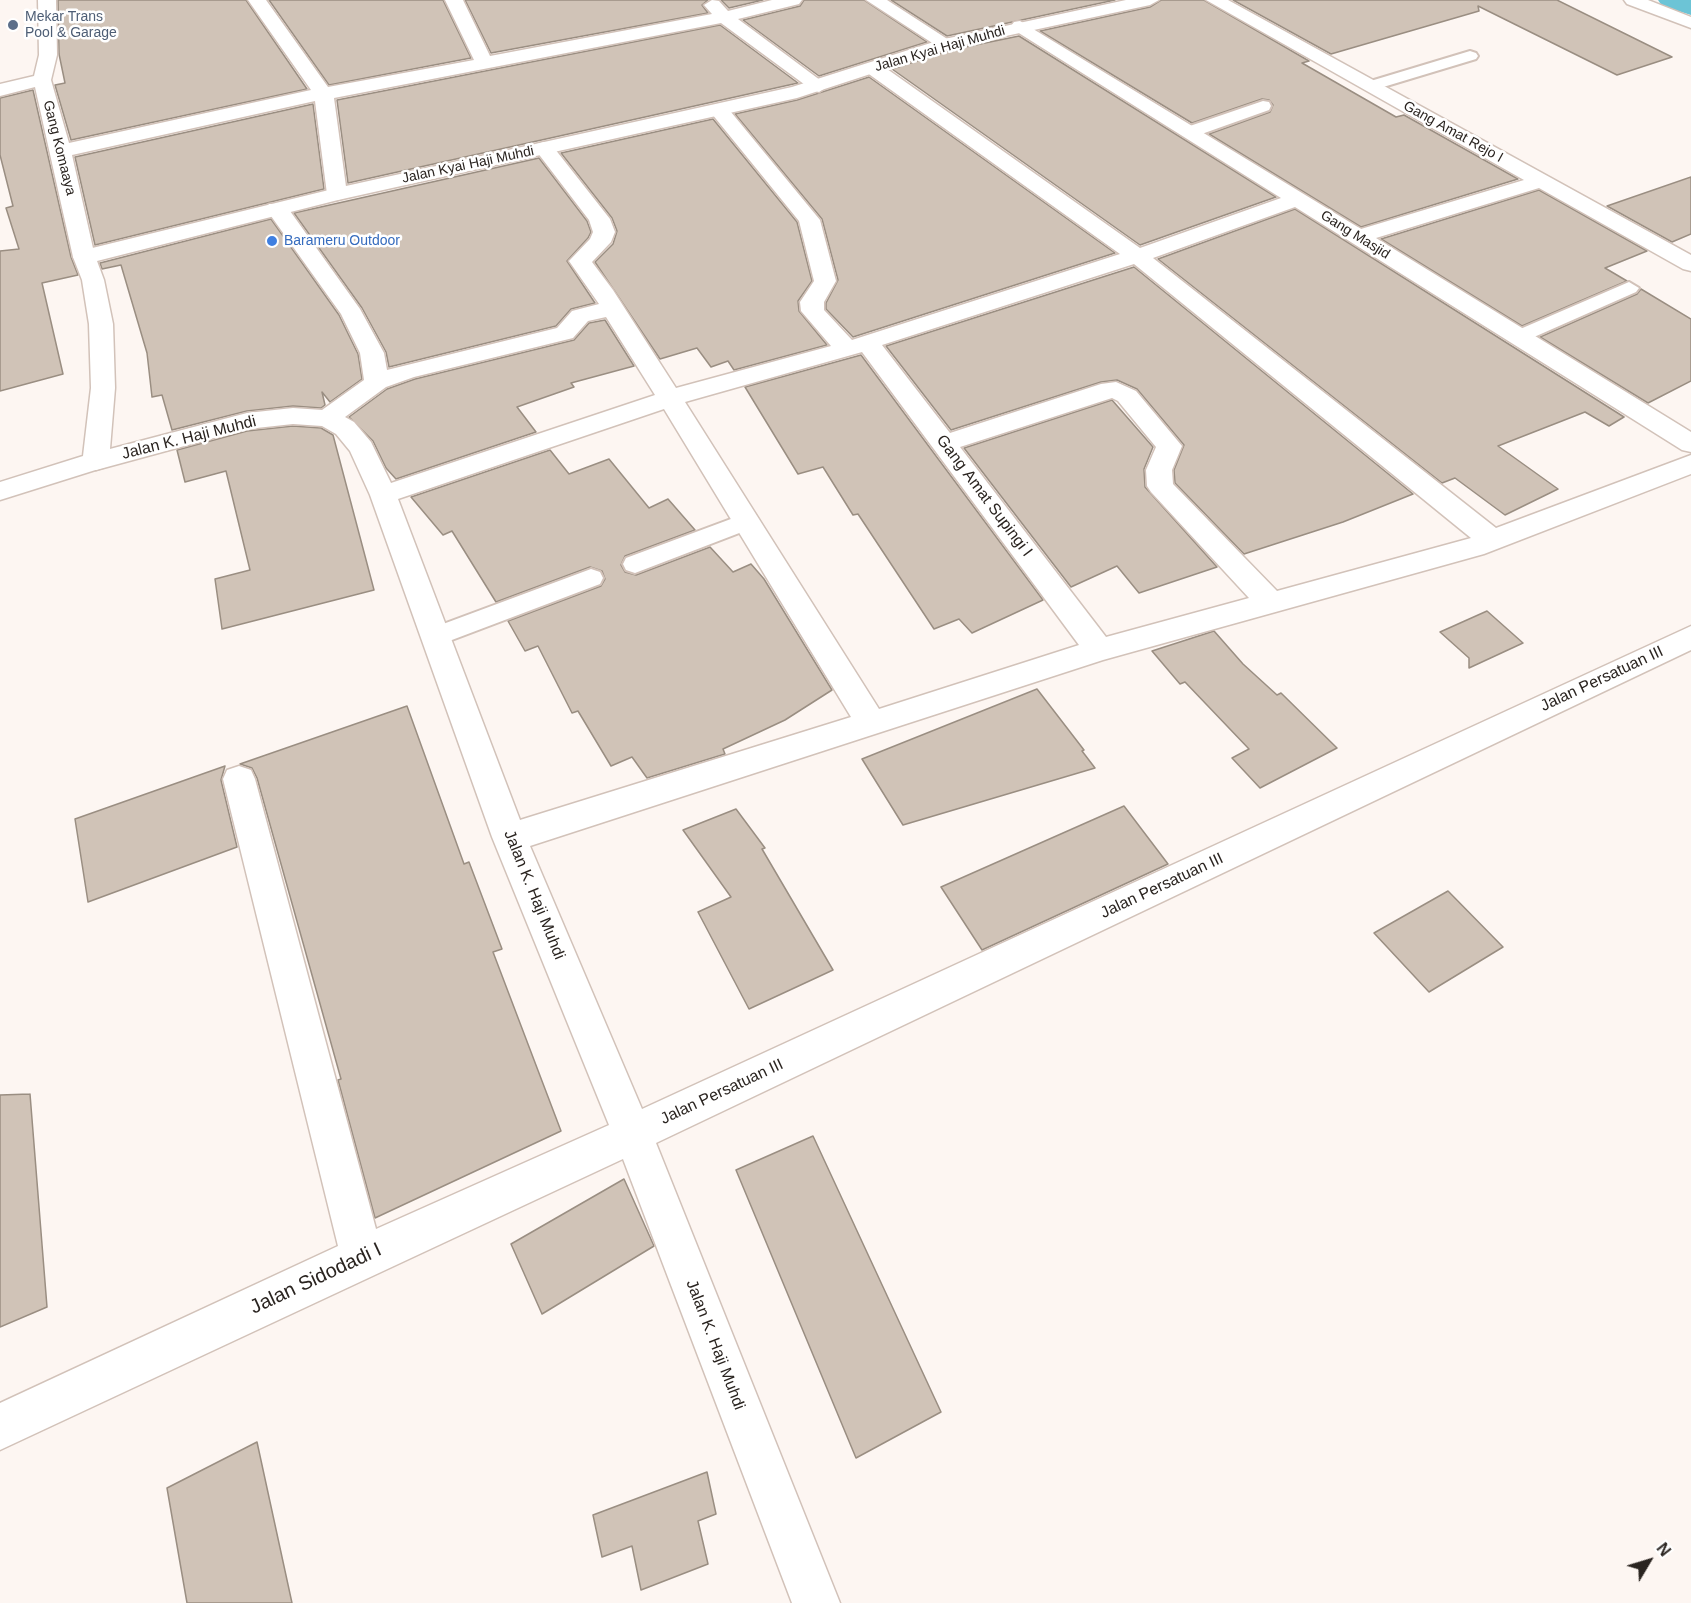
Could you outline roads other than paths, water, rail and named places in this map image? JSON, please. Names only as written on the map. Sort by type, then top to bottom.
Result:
[{"type":"street","points":[[42,80],[48,55],[47,0]]},
{"type":"street","points":[[257,0],[324,94],[337,194]]},
{"type":"street","points":[[707,0],[724,17],[819,86]]},
{"type":"street","points":[[61,151],[198,118],[724,17],[793,0]]},
{"type":"street","points":[[874,0],[946,44]]},
{"type":"street","name":"Jalan Kyai Haji Muhdi","points":[[84,257],[337,194],[819,86],[946,44],[1020,26],[1149,0]]},
{"type":"street","name":"Gang Amat Rejo I","points":[[1215,0],[1691,264]]},
{"type":"street","points":[[1633,0],[1691,22]]},
{"type":"street","points":[[459,1],[484,62]]},
{"type":"street","name":"Gang Masjid","points":[[1020,26],[1691,444]]},
{"type":"street","points":[[873,68],[1137,256],[1492,540]]},
{"type":"street","name":"Gang Komaaya","points":[[0,90],[42,80],[61,151],[84,257]]},
{"type":"street","name":"Gang Amat Supingi I","points":[[719,110],[809,220],[825,281],[812,302],[813,311],[857,346],[944,444],[1099,650]]},
{"type":"street","points":[[544,148],[599,219],[603,232],[600,242],[580,261],[670,398],[872,723]]},
{"type":"street","points":[[1357,237],[1541,181]]},
{"type":"street","points":[[383,495],[670,398],[857,346],[1137,256],[1297,199]]},
{"type":"street","points":[[277,210],[352,314],[372,353],[377,382]]},
{"type":"street","points":[[0,491],[96,461],[103,388],[102,324],[93,280],[84,257]]},
{"type":"street","points":[[327,418],[377,382],[406,372],[565,333],[580,316],[612,308]]},
{"type":"street","points":[[944,444],[1101,392],[1116,390],[1127,396],[1169,446],[1159,470],[1160,486],[1270,602]]},
{"type":"street","name":"Jalan K. Haji Muhdi","points":[[96,461],[247,421],[292,416],[327,418],[345,428],[362,448],[383,495],[509,837],[633,1134],[816,1603]]},
{"type":"street","points":[[509,837],[554,826],[1099,650],[1492,540],[1691,464]]},
{"type":"street","name":"Jalan Persatuan III","points":[[633,1134],[1691,637]]},
{"type":"street","points":[[239,779],[362,1257]]},
{"type":"street","name":"Jalan Sidodadi I","points":[[0,1427],[362,1257],[633,1134]]},
{"type":"lane","points":[[1370,86],[1470,56]]},
{"type":"lane","points":[[1190,132],[1263,106]]},
{"type":"lane","points":[[1518,337],[1629,288]]},
{"type":"lane","points":[[634,564],[747,521]]},
{"type":"lane","points":[[435,637],[591,578]]},
{"type":"waterway","points":[[1672,0],[1691,7]]},
{"type":"place","name":"Mekar Trans Pool & Garage","points":[[13,25]]},
{"type":"place","name":"Barameru Outdoor","points":[[272,241]]}]
